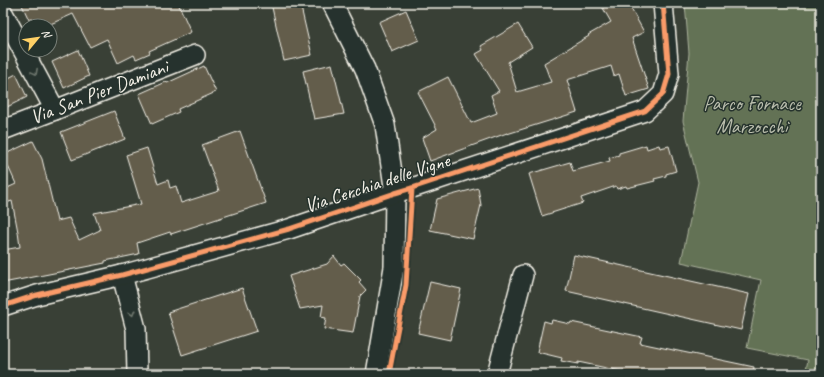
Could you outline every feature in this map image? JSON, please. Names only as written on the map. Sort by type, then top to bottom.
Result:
[{"type":"street","points":[[332,3],[365,69],[385,125],[396,193],[394,267],[376,374]]},
{"type":"street","name":"Via Cerchia delle Vigne","points":[[3,306],[37,295],[122,275],[289,229],[645,111],[663,94],[669,74],[663,3]]},
{"type":"street","points":[[3,13],[55,110]]},
{"type":"street","name":"Via San Pier Damiani","points":[[3,130],[195,55]]},
{"type":"street","points":[[122,275],[136,329],[137,374]]},
{"type":"street","points":[[497,374],[523,275]]},
{"type":"green space","name":"Parco Fornace Marzocchi","points":[[685,3],[821,3],[821,374],[805,374],[808,360],[747,348],[761,280],[681,262],[698,182],[683,121],[689,53]]},
{"type":"building","points":[[21,3],[178,3],[191,32],[149,51],[150,53],[136,59],[134,55],[118,63],[107,39],[90,47],[73,14],[58,21],[58,18],[28,18]]},
{"type":"building","points":[[271,3],[300,3],[312,55],[284,61]]},
{"type":"building","points":[[600,3],[628,3],[644,32],[632,38],[649,89],[626,96],[619,74],[614,76],[611,66],[567,80],[577,112],[507,133],[430,161],[422,138],[437,129],[418,92],[448,77],[471,123],[497,113],[491,95],[499,91],[476,54],[483,50],[481,46],[518,24],[532,47],[508,62],[517,92],[551,82],[544,63],[611,22]]},
{"type":"building","points":[[406,10],[419,40],[392,52],[379,22]]},
{"type":"building","points":[[78,50],[89,76],[64,88],[52,62]]},
{"type":"building","points":[[332,64],[344,114],[314,119],[303,71]]},
{"type":"building","points":[[204,66],[216,92],[178,109],[179,112],[152,124],[139,94]]},
{"type":"building","points":[[16,74],[27,97],[3,109],[3,81]]},
{"type":"building","points":[[114,111],[125,139],[72,160],[61,132]]},
{"type":"building","points":[[240,131],[266,203],[171,234],[170,232],[137,243],[139,254],[105,261],[105,263],[3,283],[3,250],[20,247],[12,201],[3,204],[3,190],[16,184],[3,155],[33,141],[42,159],[57,221],[69,218],[79,240],[100,230],[94,213],[141,204],[126,155],[147,148],[158,184],[168,180],[170,188],[176,186],[181,203],[219,191],[202,145]]},
{"type":"building","points":[[646,145],[647,149],[659,145],[660,148],[669,146],[676,171],[666,174],[666,176],[654,179],[655,181],[627,188],[626,186],[617,189],[616,186],[581,198],[583,203],[542,216],[529,174],[570,162],[573,171],[610,161],[609,158],[619,155],[619,153]]},
{"type":"building","points":[[478,188],[481,205],[473,239],[430,230],[437,199]]},
{"type":"building","points":[[574,255],[749,294],[741,330],[566,291]]},
{"type":"building","points":[[334,256],[341,265],[344,263],[361,280],[359,282],[366,290],[360,296],[353,333],[324,329],[326,318],[321,317],[323,305],[300,309],[289,276],[327,264]]},
{"type":"building","points":[[430,282],[461,289],[450,340],[418,333]]},
{"type":"building","points":[[242,288],[257,331],[182,355],[168,312]]},
{"type":"building","points":[[552,320],[570,324],[571,322],[642,337],[640,343],[754,367],[753,374],[635,374],[578,362],[578,364],[561,361],[562,358],[537,352],[544,321],[551,323]]},
{"type":"cycle path","points":[[3,306],[37,295],[122,275],[289,229],[645,111],[663,94],[669,74],[663,3]]},
{"type":"cycle path","points":[[389,374],[406,285],[412,188]]}]
